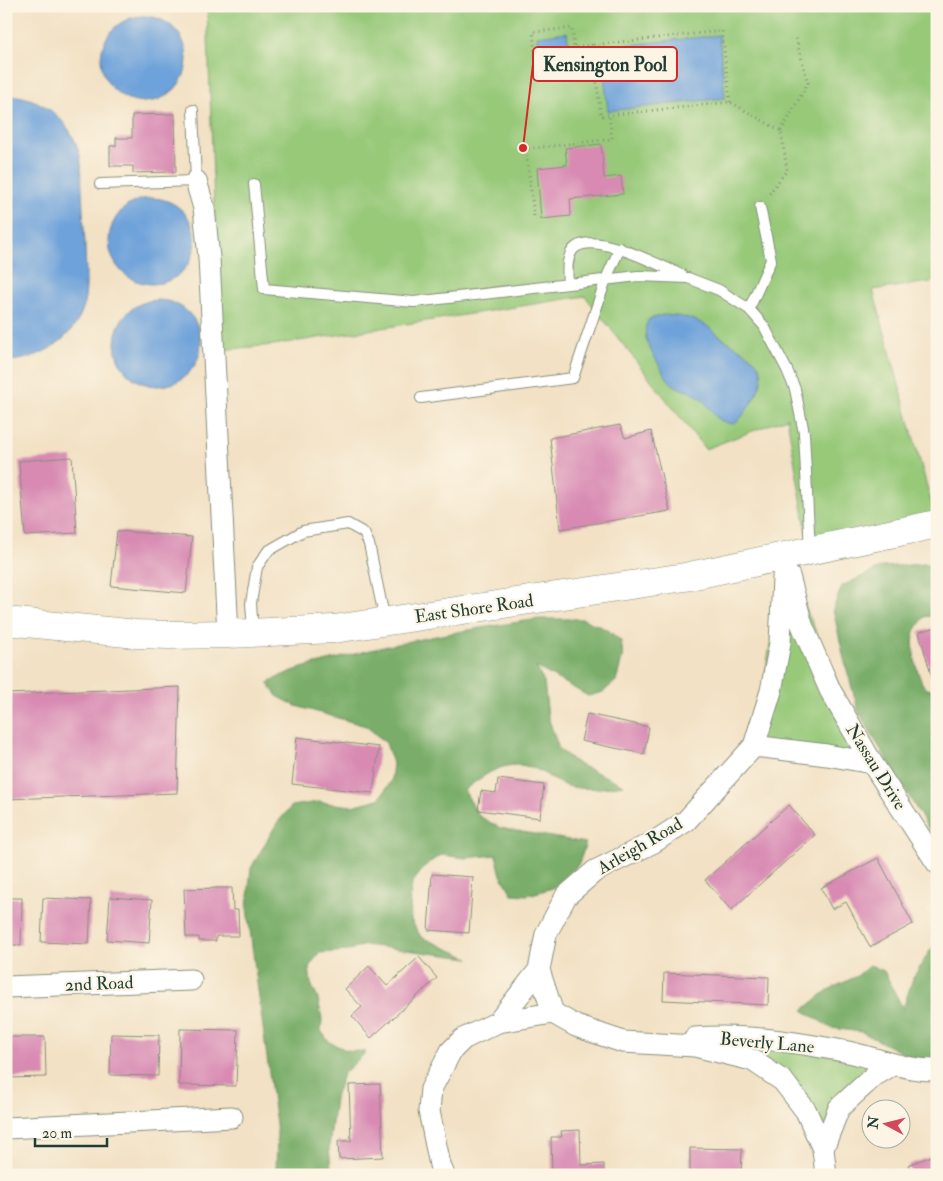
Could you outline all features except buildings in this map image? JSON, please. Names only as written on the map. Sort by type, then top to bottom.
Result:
[{"type":"main road","name":"East Shore Road","points":[[6,621],[137,634],[240,634],[334,629],[643,584],[810,552],[937,524]]},
{"type":"street","points":[[196,181],[204,208],[240,634]]},
{"type":"street","name":"Arleigh Road","points":[[498,1022],[539,970],[546,934],[566,896],[595,871],[654,842],[686,821],[754,746],[771,691],[780,644],[784,557]]},
{"type":"street","name":"Nassau Drive","points":[[784,557],[802,626],[830,690],[872,763],[937,863]]},
{"type":"street","points":[[754,746],[827,755],[872,763]]},
{"type":"street","points":[[539,970],[551,1006]]},
{"type":"street","name":"2nd Road","points":[[6,987],[191,980]]},
{"type":"street","name":"Arleigh Road","points":[[444,1175],[440,1165],[429,1111],[431,1089],[450,1051],[463,1039],[498,1022],[551,1006]]},
{"type":"street","name":"Beverly Lane","points":[[551,1006],[576,1026],[623,1042],[695,1046],[752,1060],[783,1081],[806,1111],[823,1149]]},
{"type":"street","name":"Beverly Lane","points":[[640,1042],[701,1037],[762,1038],[844,1051],[913,1069],[937,1070]]},
{"type":"street","points":[[826,1175],[823,1149],[838,1108],[874,1076],[894,1064]]},
{"type":"street","points":[[6,1128],[232,1117]]},
{"type":"lane","points":[[100,184],[196,181],[192,110]]},
{"type":"lane","points":[[254,184],[264,289],[414,302],[638,276],[688,278]]},
{"type":"lane","points":[[749,309],[771,260],[760,207]]},
{"type":"lane","points":[[568,283],[568,261],[571,253],[582,244],[592,243],[620,248],[719,290],[749,309],[764,326],[773,341],[797,397],[804,433],[810,552]]},
{"type":"lane","points":[[421,398],[573,378],[606,279],[620,248]]},
{"type":"lane","points":[[240,634],[251,603],[257,567],[268,551],[303,531],[348,524],[364,533],[369,544],[385,622]]},
{"type":"path","points":[[596,77],[582,67],[537,72],[533,32],[572,28],[574,48],[722,31],[730,102]]},
{"type":"path","points":[[760,207],[787,170],[781,131],[808,83],[796,38]]},
{"type":"path","points":[[592,45],[602,116],[730,102],[781,131]]},
{"type":"path","points":[[534,216],[526,149],[612,139],[609,115]]},
{"type":"green space","points":[[207,6],[937,6],[937,281],[873,290],[937,523],[810,552],[787,418],[705,449],[585,296],[273,345],[219,350]]},
{"type":"green space","points":[[784,557],[872,763],[754,746]]},
{"type":"green space","points":[[937,563],[937,615],[924,617],[914,634],[913,647],[915,662],[922,683],[925,688],[937,692],[937,843],[859,713],[833,609],[842,586],[882,567]]},
{"type":"green space","points":[[539,619],[583,619],[608,630],[621,641],[623,655],[616,681],[603,692],[588,696],[536,667],[544,682],[548,717],[559,749],[578,764],[624,785],[594,788],[570,787],[534,768],[511,765],[486,774],[464,790],[479,816],[500,828],[586,843],[579,864],[553,888],[528,895],[512,894],[501,875],[496,855],[465,858],[441,855],[427,864],[412,883],[410,901],[411,920],[421,937],[469,958],[365,945],[347,951],[319,953],[309,967],[311,984],[318,999],[322,1019],[321,1031],[329,1042],[346,1050],[366,1052],[343,1074],[335,1098],[329,1148],[332,1175],[276,1175],[277,1132],[247,908],[251,868],[277,823],[292,806],[319,802],[352,806],[379,799],[391,781],[393,763],[386,743],[366,726],[296,706],[277,696],[268,683],[299,669],[383,647],[461,631]]},
{"type":"green space","points":[[937,947],[937,1062],[908,1056],[862,1032],[831,1028],[803,1010],[828,990],[857,976],[870,965],[884,971],[903,1009],[913,978],[931,949]]},
{"type":"green space","points":[[701,1037],[894,1064],[874,1076],[823,1149],[783,1081]]},
{"type":"water","points":[[144,16],[160,19],[168,23],[180,35],[184,43],[187,59],[184,75],[180,83],[168,95],[160,99],[144,102],[128,99],[120,95],[108,83],[104,75],[101,59],[104,43],[108,35],[120,23],[128,19]]},
{"type":"water","points":[[567,32],[570,59],[564,64],[540,67],[537,36]]},
{"type":"water","points":[[719,35],[725,98],[608,111],[601,48]]},
{"type":"water","points":[[6,95],[20,96],[45,106],[56,115],[73,136],[81,162],[86,281],[84,304],[80,316],[74,327],[65,337],[55,345],[31,357],[6,361]]},
{"type":"water","points":[[152,198],[168,201],[176,205],[188,217],[192,225],[195,241],[192,257],[188,265],[176,277],[168,281],[152,284],[136,281],[128,277],[116,265],[112,257],[109,241],[112,225],[116,217],[128,205],[136,201]]},
{"type":"water","points":[[158,300],[174,303],[182,307],[194,319],[198,327],[201,343],[198,359],[194,367],[182,379],[174,383],[158,386],[142,383],[134,379],[122,367],[118,359],[115,343],[118,327],[122,319],[134,307],[142,303]]},
{"type":"water","points":[[663,315],[685,317],[700,322],[747,353],[759,366],[761,381],[758,391],[744,414],[734,424],[718,419],[699,396],[677,387],[666,376],[650,350],[645,331],[649,319]]},
{"type":"place","name":"Kensington Pool","points":[[523,148]]}]
